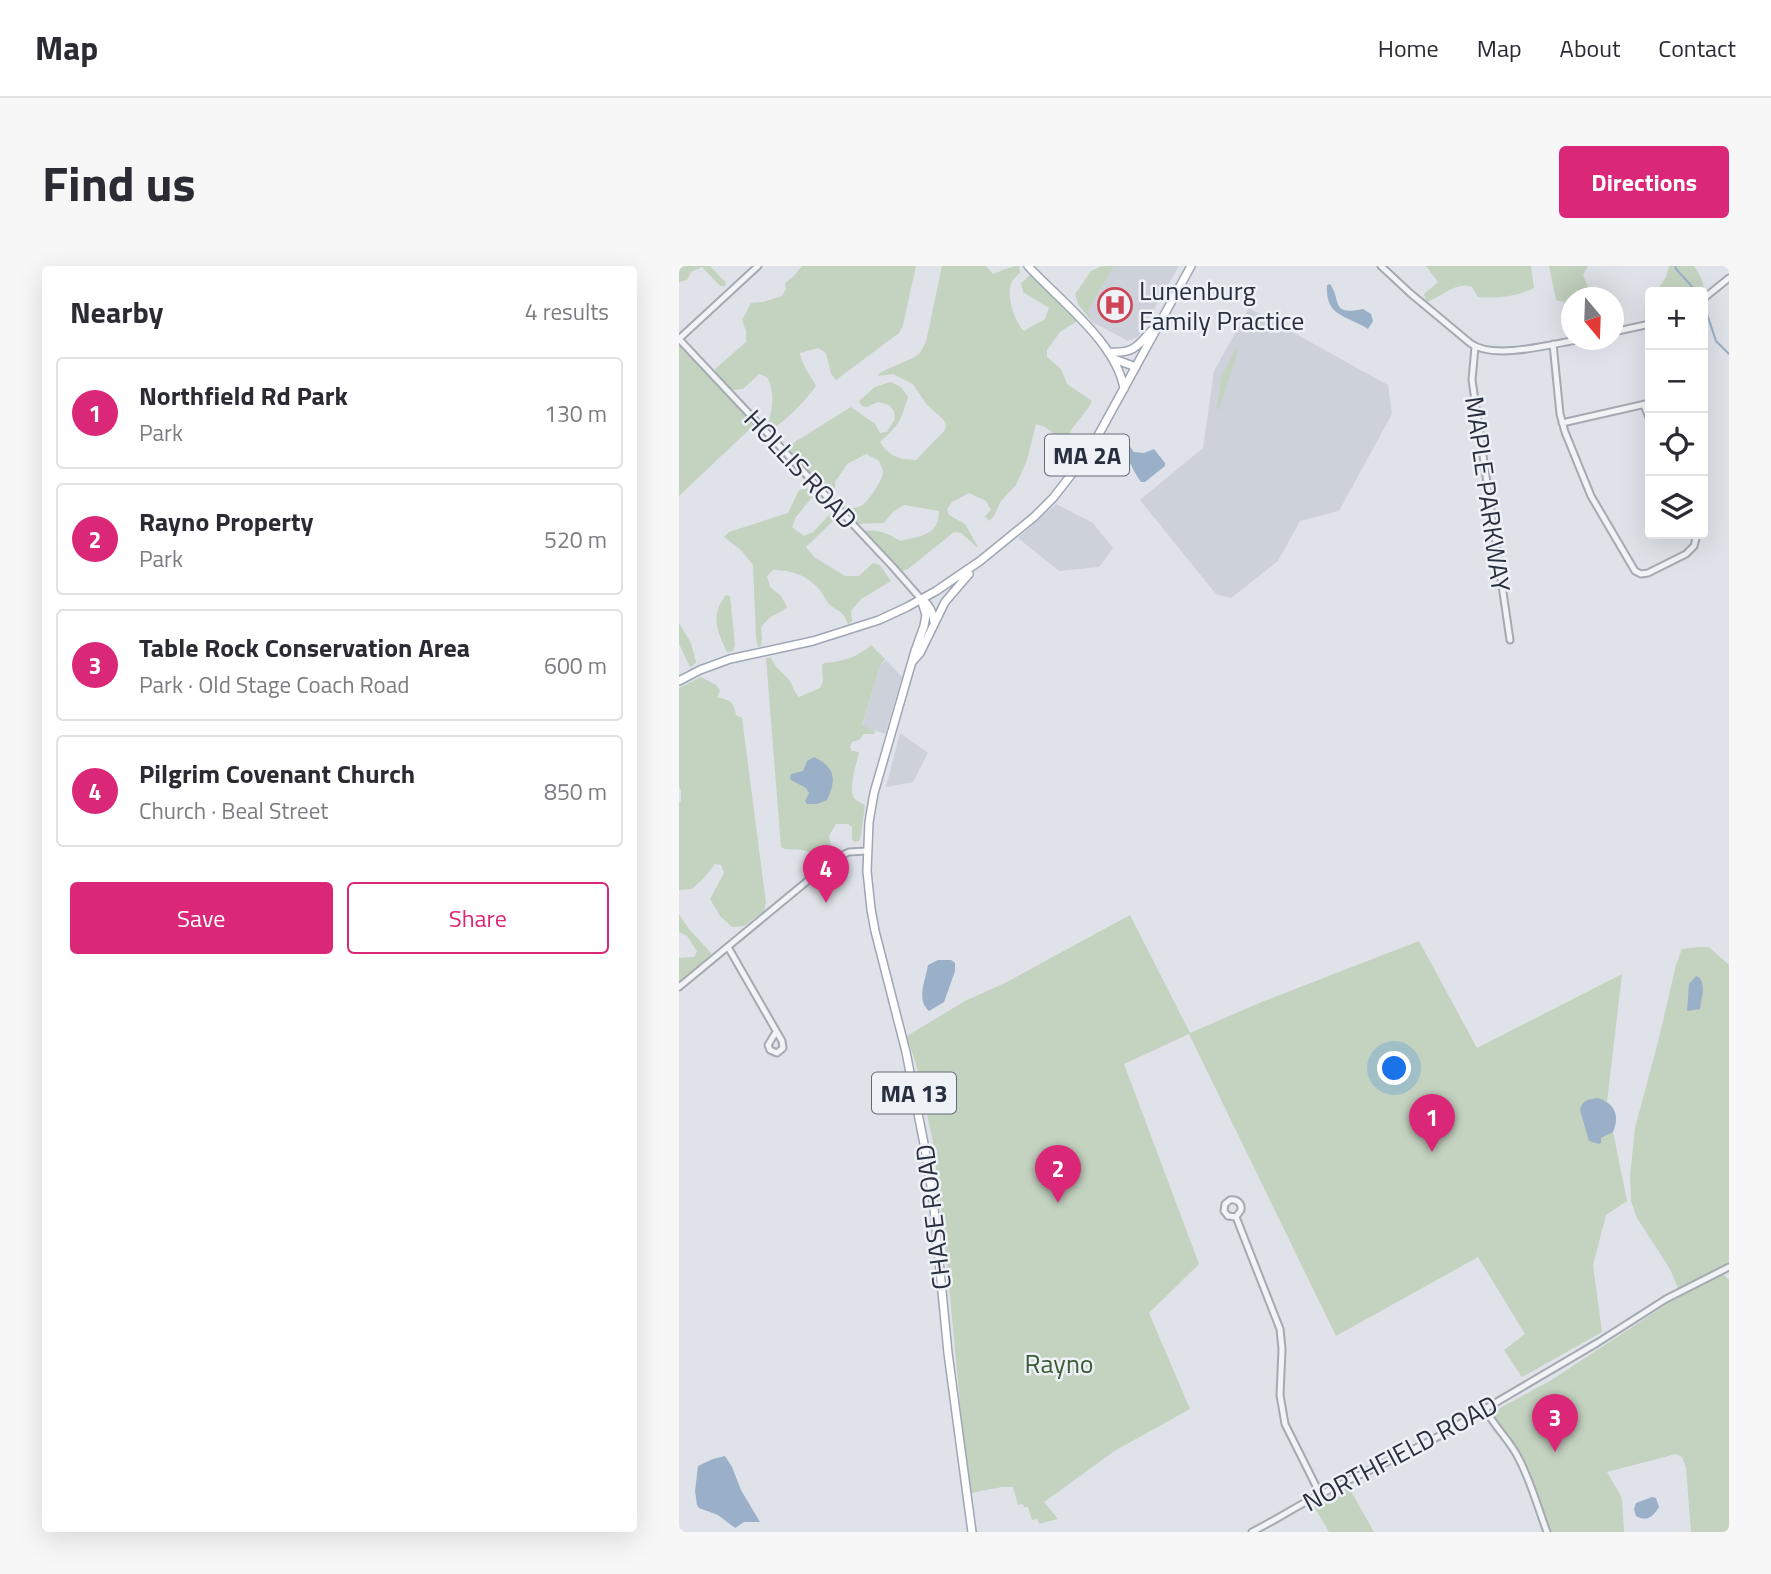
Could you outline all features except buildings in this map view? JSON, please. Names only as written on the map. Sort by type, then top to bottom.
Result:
[{"type":"main road","points":[[1028,266],[1073,312],[1110,356],[1122,377],[1124,389]]},
{"type":"main road","name":"MA 2A","points":[[679,681],[730,659],[804,643],[891,615],[949,583],[980,561],[1034,517],[1064,486],[1094,445],[1191,266]]},
{"type":"main road","points":[[1110,356],[1132,350],[1162,317]]},
{"type":"main road","points":[[1110,356],[1138,364]]},
{"type":"main road","name":"CHASE ROAD","points":[[913,661],[920,653],[945,602],[980,561]]},
{"type":"main road","points":[[921,599],[930,608],[934,622]]},
{"type":"main road","name":"CHASE ROAD","points":[[921,599],[926,618],[874,793],[869,822],[867,871],[871,909],[906,1052],[929,1171],[947,1353],[972,1532]]},
{"type":"street","points":[[679,339],[758,266]]},
{"type":"street","points":[[1381,266],[1475,347],[1495,352],[1561,343]]},
{"type":"street","points":[[1708,295],[1729,278]]},
{"type":"street","points":[[1624,330],[1645,325]]},
{"type":"street","name":"HOLLIS ROAD","points":[[679,339],[921,599]]},
{"type":"street","points":[[1553,344],[1562,424],[1591,496],[1632,567],[1640,574],[1648,573],[1686,554],[1695,539]]},
{"type":"street","name":"MAPLE PARKWAY","points":[[1475,347],[1472,380],[1510,640]]},
{"type":"street","points":[[1562,424],[1645,404]]},
{"type":"street","points":[[679,987],[834,859],[849,852],[867,851]]},
{"type":"street","points":[[728,947],[776,1032]]},
{"type":"street","points":[[1236,1216],[1282,1337],[1280,1395],[1285,1424],[1320,1494]]},
{"type":"street","name":"NORTHFIELD ROAD","points":[[1252,1532],[1320,1494],[1413,1450],[1597,1343],[1665,1299],[1729,1267]]},
{"type":"street","points":[[1485,1408],[1518,1457],[1547,1532]]},
{"type":"shaded area","points":[[1114,266],[1179,266],[1138,337],[1128,341],[1092,322],[1088,311]]},
{"type":"shaded area","points":[[1249,308],[1388,385],[1392,414],[1339,511],[1300,521],[1278,561],[1231,598],[1216,594],[1140,500],[1203,448],[1214,371]]},
{"type":"shaded area","points":[[1056,504],[1093,523],[1113,548],[1099,567],[1059,571],[1018,538]]},
{"type":"shaded area","points":[[886,660],[902,677],[885,734],[862,726],[880,666]]},
{"type":"shaded area","points":[[900,733],[928,753],[913,782],[886,787]]},
{"type":"green space","points":[[679,266],[710,266],[726,283],[725,286],[720,286],[702,267],[691,272],[687,280],[679,282]]},
{"type":"green space","points":[[802,266],[916,266],[899,333],[836,380],[831,374],[826,353],[818,348],[800,353],[816,386],[796,409],[772,429],[768,426],[772,395],[767,377],[759,374],[743,389],[732,390],[715,369],[746,342],[742,320],[751,303],[782,296],[786,289],[785,283]]},
{"type":"green space","points":[[942,266],[986,266],[993,274],[1019,266],[1020,273],[1010,287],[1010,301],[1014,315],[1024,331],[1045,319],[1049,308],[1023,292],[1021,283],[1034,275],[1077,321],[1060,332],[1047,350],[1047,357],[1061,369],[1067,384],[1092,401],[1069,434],[1077,443],[1077,451],[1045,427],[1036,424],[1027,460],[1016,485],[1001,501],[989,521],[985,516],[991,510],[986,501],[969,493],[952,502],[947,509],[949,515],[965,524],[978,547],[961,533],[954,532],[902,571],[865,531],[883,533],[900,541],[915,538],[927,534],[936,526],[939,511],[904,505],[893,512],[884,523],[857,524],[839,504],[857,508],[869,499],[883,471],[878,460],[866,454],[847,464],[835,482],[835,494],[831,497],[788,448],[851,407],[875,424],[880,433],[887,432],[895,419],[894,411],[889,405],[878,402],[867,407],[862,406],[859,401],[875,387],[891,382],[901,387],[908,397],[899,422],[880,442],[887,451],[899,458],[916,460],[945,430],[943,419],[927,405],[913,384],[893,374],[878,376],[920,353],[926,342]]},
{"type":"green space","points":[[1102,266],[1114,266],[1088,311],[1092,322],[1078,304],[1075,294],[1091,271]]},
{"type":"green space","points":[[1426,266],[1531,266],[1534,288],[1514,295],[1485,298],[1478,297],[1472,287],[1460,286],[1426,302],[1424,294],[1438,282]]},
{"type":"green space","points":[[1549,266],[1588,266],[1583,275],[1588,287],[1561,287],[1561,301],[1556,300]]},
{"type":"green space","points":[[1669,266],[1694,266],[1703,287],[1659,287]]},
{"type":"green space","points":[[679,344],[754,425],[679,496]]},
{"type":"green space","points":[[1239,348],[1219,410],[1221,378],[1235,349]]},
{"type":"green space","points":[[810,488],[813,496],[796,517],[792,527],[804,536],[813,532],[831,513],[836,515],[806,547],[814,557],[845,576],[859,576],[873,563],[880,565],[891,581],[861,599],[851,611],[852,622],[848,624],[809,580],[792,572],[773,570],[767,576],[770,587],[781,596],[787,607],[771,617],[761,628],[761,646],[758,647],[753,565],[741,550],[724,537],[729,532],[788,513],[799,490]]},
{"type":"green space","points":[[726,595],[730,596],[735,645],[733,651],[727,652],[717,623],[718,609]]},
{"type":"green space","points":[[679,623],[691,643],[696,662],[690,667],[679,644]]},
{"type":"green space","points":[[871,645],[885,659],[880,666],[862,725],[875,731],[874,734],[864,734],[859,740],[852,742],[850,747],[852,751],[859,752],[852,784],[853,795],[865,805],[859,841],[854,842],[852,839],[852,827],[848,824],[836,824],[829,836],[836,851],[827,858],[802,850],[785,849],[781,847],[766,658],[771,658],[799,697],[820,688],[824,663],[849,658]]},
{"type":"green space","points":[[701,677],[716,685],[720,691],[717,697],[731,702],[736,715],[742,718],[766,903],[764,911],[744,926],[732,927],[720,916],[710,899],[724,873],[721,865],[715,864],[692,889],[679,890],[679,688]]},
{"type":"green space","points":[[679,914],[712,954],[679,982],[679,958],[694,957],[697,951],[687,936],[679,932]]},
{"type":"green space","name":"Rayno","points":[[1130,915],[1190,1033],[1264,1001],[1419,941],[1477,1048],[1622,974],[1607,1102],[1627,1201],[1606,1215],[1593,1265],[1602,1332],[1522,1377],[1504,1350],[1525,1334],[1478,1257],[1336,1336],[1189,1034],[1124,1064],[1199,1264],[1149,1313],[1190,1409],[1116,1450],[1044,1502],[1058,1519],[1039,1524],[1037,1519],[1032,1520],[1028,1507],[1018,1505],[1013,1487],[971,1493],[933,1142],[907,1036],[965,1001],[1007,982]]},
{"type":"green space","points":[[1709,947],[1729,965],[1729,1262],[1719,1267],[1729,1280],[1729,1532],[1691,1532],[1686,1467],[1682,1457],[1676,1454],[1607,1472],[1622,1498],[1624,1532],[1547,1532],[1518,1457],[1491,1420],[1491,1413],[1553,1379],[1681,1295],[1670,1269],[1637,1218],[1631,1201],[1630,1176],[1635,1128],[1676,965],[1682,949]]},
{"type":"green space","points":[[1348,1486],[1374,1532],[1329,1532],[1313,1505]]},
{"type":"water","points":[[1330,284],[1341,309],[1363,309],[1371,314],[1373,321],[1368,329],[1333,309],[1327,296],[1327,285]]},
{"type":"water","points":[[1121,435],[1134,452],[1144,453],[1154,449],[1165,466],[1145,482],[1141,482],[1116,441]]},
{"type":"water","points":[[814,757],[830,769],[833,780],[827,800],[807,804],[805,801],[809,793],[806,788],[790,777],[791,774],[803,771],[807,761]]},
{"type":"water","points":[[938,960],[951,960],[955,963],[955,971],[944,1002],[929,1011],[923,1002],[923,986],[928,965]]},
{"type":"water","points":[[1696,976],[1700,978],[1703,986],[1700,1009],[1687,1011],[1689,984]]},
{"type":"water","points":[[1598,1098],[1609,1103],[1616,1115],[1613,1132],[1601,1138],[1599,1144],[1589,1141],[1580,1110],[1584,1102]]},
{"type":"water","points":[[725,1456],[760,1522],[744,1522],[735,1528],[718,1515],[697,1505],[695,1491],[698,1466]]},
{"type":"water","points":[[1656,1498],[1659,1507],[1654,1513],[1649,1518],[1636,1516],[1636,1503]]},
{"type":"waterway","points":[[1675,266],[1692,287]]},
{"type":"waterway","points":[[1708,317],[1716,341],[1729,354]]},
{"type":"place","name":"Lunenburg Family Practice","points":[[1115,305]]},
{"type":"place","name":"Pilgrim Covenant Church","points":[[826,903]]},
{"type":"place","name":"Northfield Rd Park","points":[[1432,1152]]},
{"type":"place","name":"Rayno Property","points":[[1058,1203]]},
{"type":"place","name":"Table Rock Conservation Area","points":[[1555,1452]]}]
